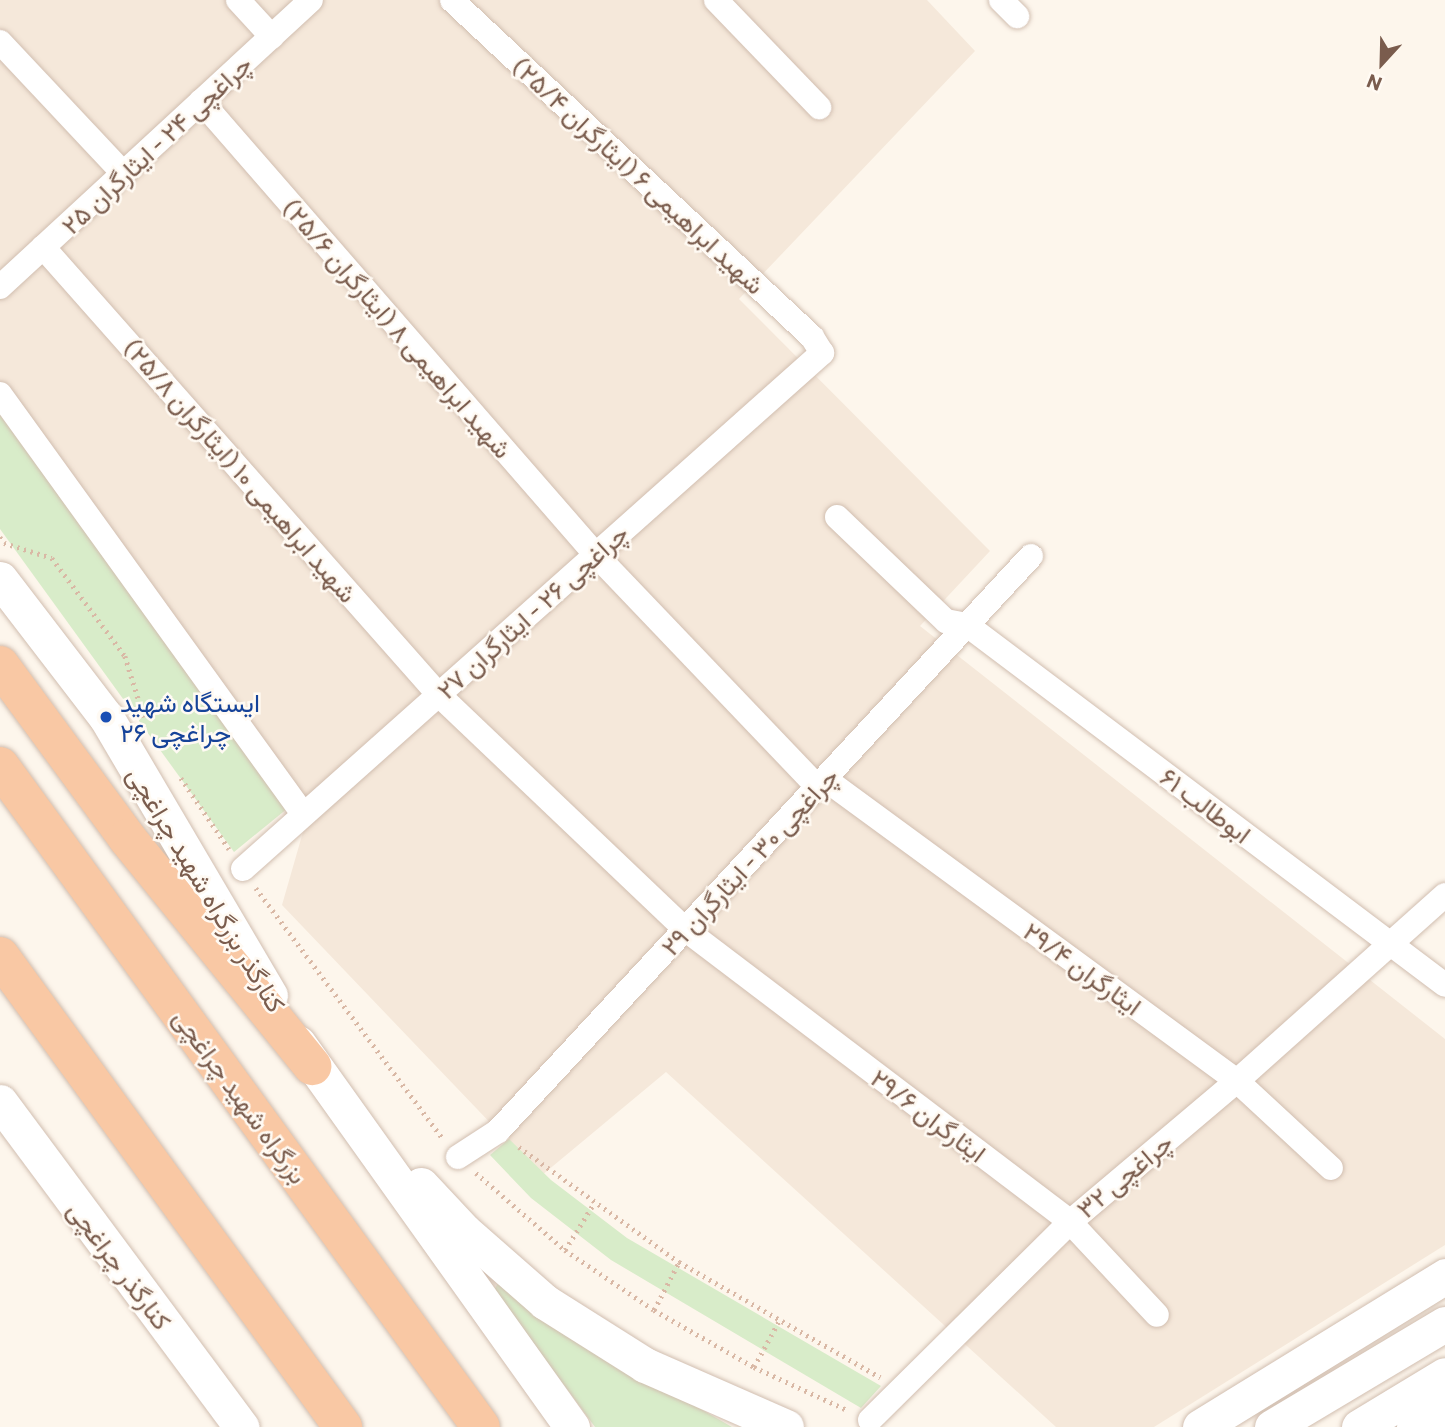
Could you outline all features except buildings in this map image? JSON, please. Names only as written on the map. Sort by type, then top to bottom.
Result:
[{"type":"highway","points":[[0,665],[127,838],[312,1066]]},
{"type":"highway","name":"بزرگراه شهید چراغچی","points":[[0,766],[481,1427]]},
{"type":"highway","points":[[0,956],[343,1427]]},
{"type":"main road","name":"کنارگذر بزرگراه شهید چراغچی","points":[[0,579],[106,717],[312,1066]]},
{"type":"main road","points":[[312,1066],[572,1427]]},
{"type":"main road","points":[[312,1066],[464,1231],[545,1302],[645,1365],[786,1427]]},
{"type":"main road","name":"کنارگذر چراغچی","points":[[0,1102],[241,1427]]},
{"type":"main road","points":[[1199,1427],[1445,1276]]},
{"type":"main road","points":[[1272,1427],[1445,1324]]},
{"type":"main road","points":[[1359,1427],[1445,1375]]},
{"type":"main road","points":[[1413,1427],[1445,1408]]},
{"type":"street","points":[[238,0],[272,37]]},
{"type":"street","name":"چراغچی ۲۴ - ایثارگران ۲۵","points":[[0,287],[311,0]]},
{"type":"street","name":"شهید ابراهیمی ۶ (ایثارگران ۲۵/۴)","points":[[452,0],[813,337],[822,353]]},
{"type":"street","points":[[716,0],[819,107]]},
{"type":"street","points":[[0,42],[123,173]]},
{"type":"street","name":"شهید ابراهیمی ۸ (ایثارگران ۲۵/۶)","points":[[201,101],[596,554],[822,783]]},
{"type":"street","name":"شهید ابراهیمی ۱۰ (ایثارگران ۲۵/۸)","points":[[43,247],[438,694],[686,930]]},
{"type":"street","name":"چراغچی ۲۶ - ایثارگران ۲۷","points":[[243,869],[822,353]]},
{"type":"street","points":[[0,394],[303,814]]},
{"type":"street","name":"ابوطالب ۶۱","points":[[837,517],[946,621],[967,625],[1445,985]]},
{"type":"street","name":"چراغچی ۳۰ - ایثارگران ۲۹","points":[[458,1157],[498,1131],[1031,556]]},
{"type":"street","name":"ایثارگران ۲۹/۴","points":[[822,783],[1237,1081],[1331,1168]]},
{"type":"street","name":"چراغچی ۳۲","points":[[870,1420],[1070,1222],[1237,1081],[1445,895]]},
{"type":"street","name":"ایثارگران ۲۹/۶","points":[[686,930],[1070,1222],[1157,1315]]},
{"type":"path","points":[[0,537],[4,543],[52,558],[125,656],[148,728]]},
{"type":"path","points":[[177,772],[243,869],[409,1099],[458,1157],[565,1250],[654,1310],[754,1367],[870,1420]]},
{"type":"path","points":[[498,1131],[679,1262],[902,1389]]},
{"type":"path","points":[[565,1250],[594,1203]]},
{"type":"path","points":[[654,1310],[679,1262]]},
{"type":"path","points":[[754,1367],[779,1321]]},
{"type":"shaded area","points":[[0,0],[927,0],[975,51],[739,299],[990,551],[920,626],[1445,1039],[1445,1245],[1154,1427],[1056,1427],[666,1072],[541,1176],[282,905],[305,825],[0,415]]},
{"type":"green space","points":[[0,415],[288,808],[234,852],[0,529]]},
{"type":"green space","points":[[509,1139],[551,1180],[627,1238],[881,1386],[861,1408],[611,1260],[531,1198],[490,1155]]},
{"type":"green space","points":[[499,1282],[612,1358],[732,1427],[595,1427],[494,1290]]},
{"type":"place","name":"ایستگاه شهید چراغچی ۲۶","points":[[106,717]]}]
